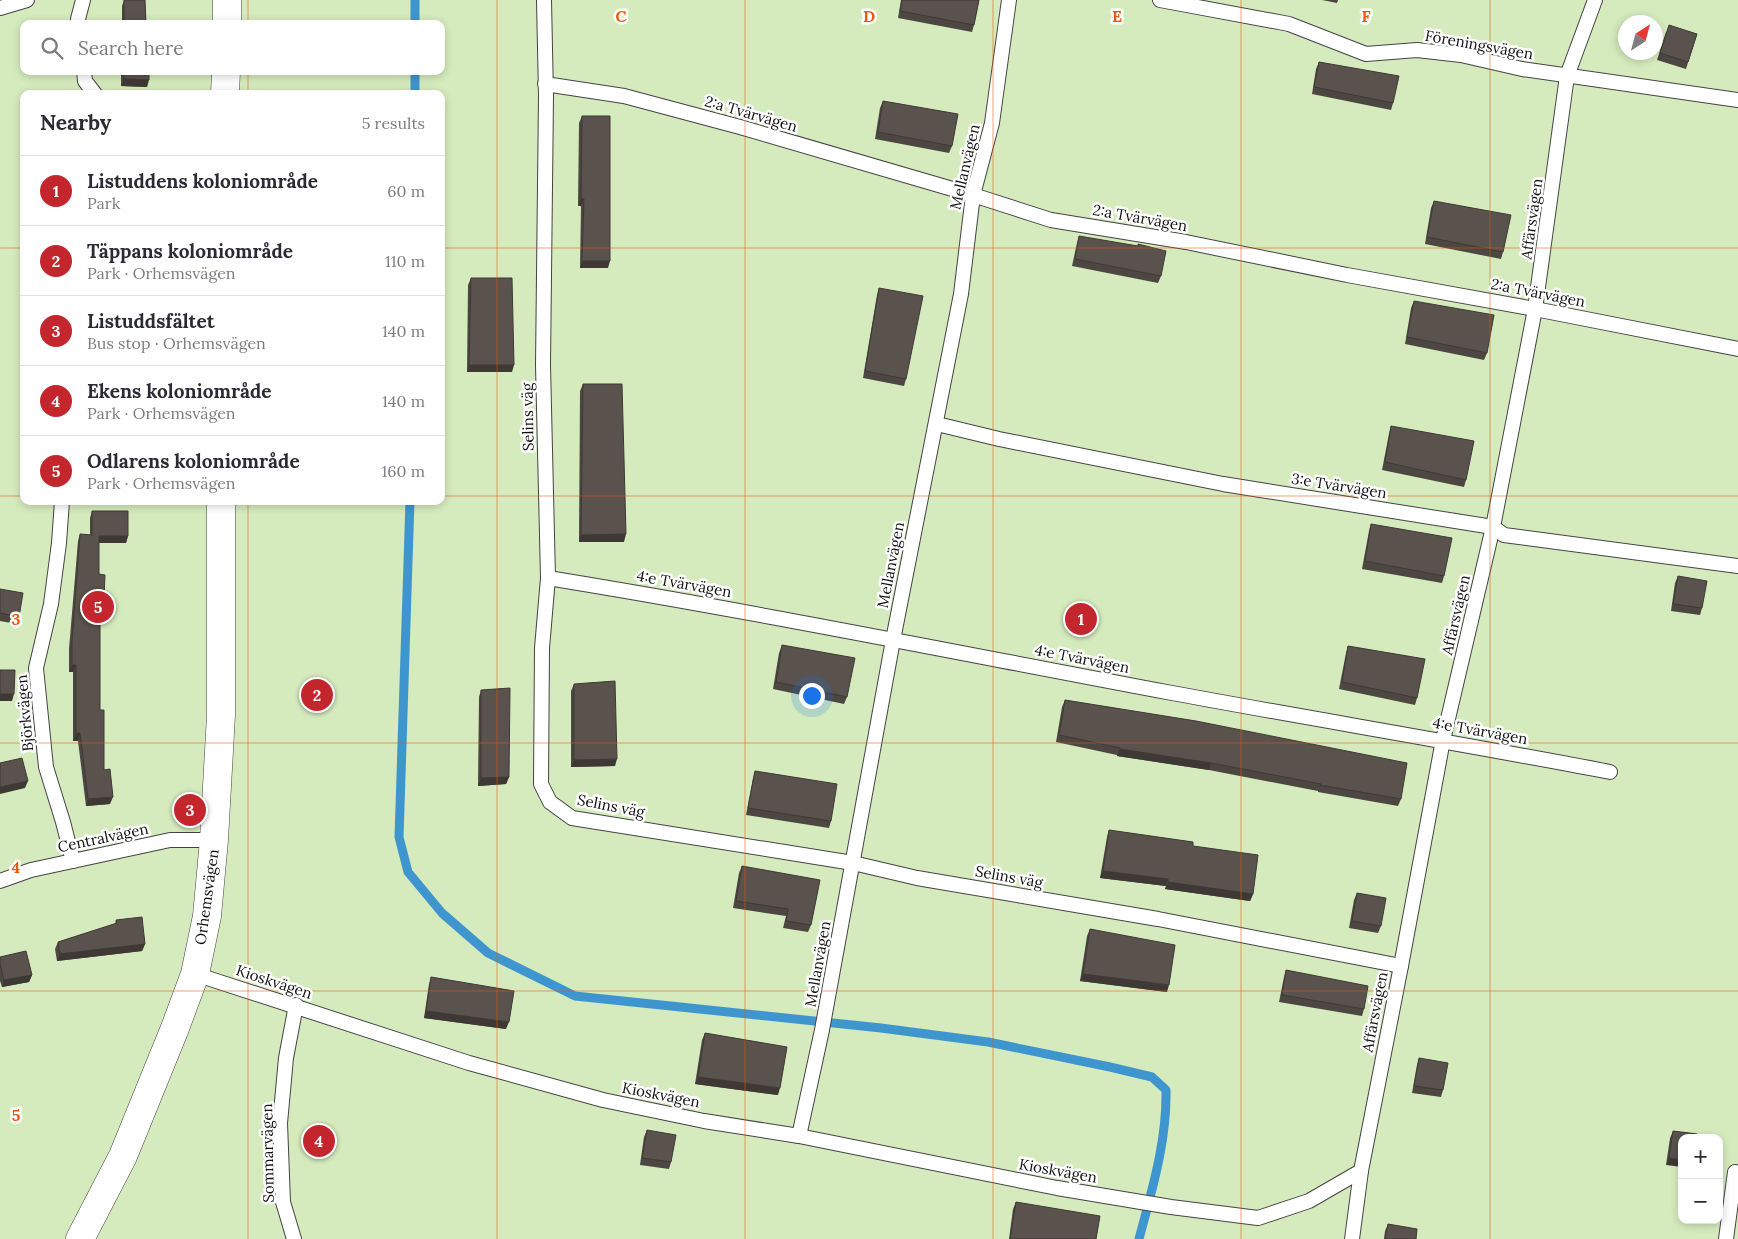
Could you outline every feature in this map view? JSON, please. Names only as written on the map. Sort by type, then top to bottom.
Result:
[{"type":"street","points":[[227,0],[227,20]]},
{"type":"street","points":[[225,90],[226,75]]},
{"type":"street","name":"Orhemsvägen","points":[[80,1239],[123,1156],[195,974],[207,916],[214,840],[221,715],[221,505]]},
{"type":"lane","points":[[0,8],[27,0]]},
{"type":"lane","points":[[78,20],[83,0]]},
{"type":"lane","name":"Selins väg","points":[[544,0],[543,365],[548,578],[542,648],[541,784],[550,802],[572,818],[853,863],[916,878],[1158,919],[1401,966]]},
{"type":"lane","name":"Mellanvägen","points":[[799,1136],[822,1030],[893,640],[937,424],[961,294],[973,195],[992,123],[1009,0]]},
{"type":"lane","name":"Föreningsvägen","points":[[1160,0],[1289,24],[1366,54],[1417,50],[1461,56],[1522,69],[1738,100]]},
{"type":"lane","name":"Affärsvägen","points":[[1352,1239],[1360,1172],[1443,740],[1493,527],[1534,309],[1567,76],[1594,0]]},
{"type":"lane","points":[[84,75],[85,82],[91,90]]},
{"type":"lane","name":"2:a Tvärvägen","points":[[545,84],[624,96],[740,127],[973,195],[1051,220],[1186,242],[1346,275],[1738,349]]},
{"type":"lane","name":"3:e Tvärvägen","points":[[937,424],[1222,484],[1493,527],[1504,535],[1738,566]]},
{"type":"lane","name":"Björkvägen","points":[[62,505],[51,604],[36,668],[46,767],[73,861]]},
{"type":"lane","name":"4:e Tvärvägen","points":[[548,578],[680,600],[1315,720],[1443,740],[1610,772]]},
{"type":"lane","name":"Centralvägen","points":[[0,881],[31,870],[170,840],[214,840]]},
{"type":"lane","name":"Kioskvägen","points":[[195,974],[469,1063],[602,1100],[704,1121],[799,1136],[1057,1188],[1170,1207],[1258,1218],[1309,1201],[1360,1172]]},
{"type":"lane","name":"Sommarvägen","points":[[294,1239],[283,1202],[280,1123],[286,1058],[296,1006]]},
{"type":"lane","points":[[1726,1239],[1735,1172]]},
{"type":"green space","points":[[0,0],[1738,0],[1738,1239],[0,1239]]},
{"type":"building","points":[[124,0],[145,0],[146,20],[124,20]]},
{"type":"building","points":[[902,0],[979,0],[974,25],[900,11]]},
{"type":"building","points":[[1669,25],[1697,34],[1688,62],[1663,54],[1663,44]]},
{"type":"building","points":[[1319,62],[1399,76],[1393,103],[1314,87]]},
{"type":"building","points":[[124,75],[149,75],[149,80],[124,79]]},
{"type":"building","points":[[883,101],[958,114],[952,146],[878,132]]},
{"type":"building","points":[[582,116],[610,116],[610,261],[582,261],[584,199],[581,199]]},
{"type":"building","points":[[1434,201],[1511,215],[1503,252],[1427,237]]},
{"type":"building","points":[[1079,236],[1138,246],[1138,244],[1166,251],[1161,276],[1075,259]]},
{"type":"building","points":[[471,278],[512,278],[514,365],[469,365]]},
{"type":"building","points":[[879,288],[923,296],[906,379],[865,371]]},
{"type":"building","points":[[1414,301],[1494,315],[1487,353],[1407,337]]},
{"type":"building","points":[[583,384],[622,384],[626,534],[581,535]]},
{"type":"building","points":[[1391,426],[1474,441],[1466,480],[1385,462]]},
{"type":"building","points":[[92,511],[128,511],[128,536],[99,536],[99,574],[105,575],[104,598],[100,598],[100,710],[104,710],[104,770],[110,769],[113,797],[88,799],[80,733],[76,733],[76,665],[72,665],[72,642],[80,534],[92,535]]},
{"type":"building","points":[[1371,524],[1452,538],[1444,576],[1365,561]]},
{"type":"building","points":[[1678,576],[1707,581],[1702,608],[1673,604]]},
{"type":"building","points":[[0,589],[23,593],[19,617],[0,613]]},
{"type":"building","points":[[782,645],[855,658],[847,697],[776,682]]},
{"type":"building","points":[[1348,646],[1425,659],[1417,698],[1342,682]]},
{"type":"building","points":[[0,670],[15,670],[14,694],[0,694]]},
{"type":"building","points":[[615,681],[617,759],[574,760],[574,684]]},
{"type":"building","points":[[510,688],[509,777],[481,778],[481,690]]},
{"type":"building","points":[[1065,700],[1196,721],[1407,763],[1401,799],[1211,763],[1120,749],[1059,735]]},
{"type":"building","points":[[22,758],[28,781],[0,787],[0,763]]},
{"type":"building","points":[[755,771],[837,784],[831,821],[748,808]]},
{"type":"building","points":[[1109,830],[1193,842],[1193,846],[1258,855],[1253,894],[1168,882],[1168,879],[1103,871]]},
{"type":"building","points":[[742,866],[820,880],[811,925],[786,921],[788,909],[736,901]]},
{"type":"building","points":[[1357,893],[1386,898],[1381,926],[1352,921]]},
{"type":"building","points":[[142,917],[145,944],[60,954],[58,942],[117,923],[116,920]]},
{"type":"building","points":[[1090,929],[1175,945],[1169,985],[1083,974]]},
{"type":"building","points":[[26,951],[32,975],[4,980],[0,957]]},
{"type":"building","points":[[1286,970],[1368,986],[1364,1009],[1282,995]]},
{"type":"building","points":[[431,977],[514,991],[509,1022],[426,1011]]},
{"type":"building","points":[[705,1033],[787,1047],[780,1088],[698,1077]]},
{"type":"building","points":[[1419,1058],[1448,1063],[1443,1090],[1414,1086]]},
{"type":"building","points":[[647,1130],[676,1135],[671,1162],[642,1158]]},
{"type":"building","points":[[1673,1131],[1697,1134],[1678,1134],[1678,1159],[1669,1158]]},
{"type":"building","points":[[1016,1202],[1100,1216],[1096,1239],[1010,1239]]},
{"type":"building","points":[[1388,1224],[1417,1229],[1416,1239],[1385,1239]]},
{"type":"waterway","points":[[415,0],[415,20]]},
{"type":"waterway","points":[[415,75],[415,90]]},
{"type":"waterway","points":[[410,505],[399,837],[408,872],[442,913],[488,953],[575,996],[881,1028],[988,1042],[1152,1077],[1166,1090],[1166,1109],[1158,1165],[1139,1239]]},
{"type":"place","name":"Odlarens koloniområde","points":[[98,607]]},
{"type":"place","name":"Listuddens koloniområde","points":[[1081,619]]},
{"type":"place","name":"Täppans koloniområde","points":[[317,695]]},
{"type":"place","name":"Listuddsfältet","points":[[190,810]]},
{"type":"place","name":"Ekens koloniområde","points":[[319,1141]]}]
